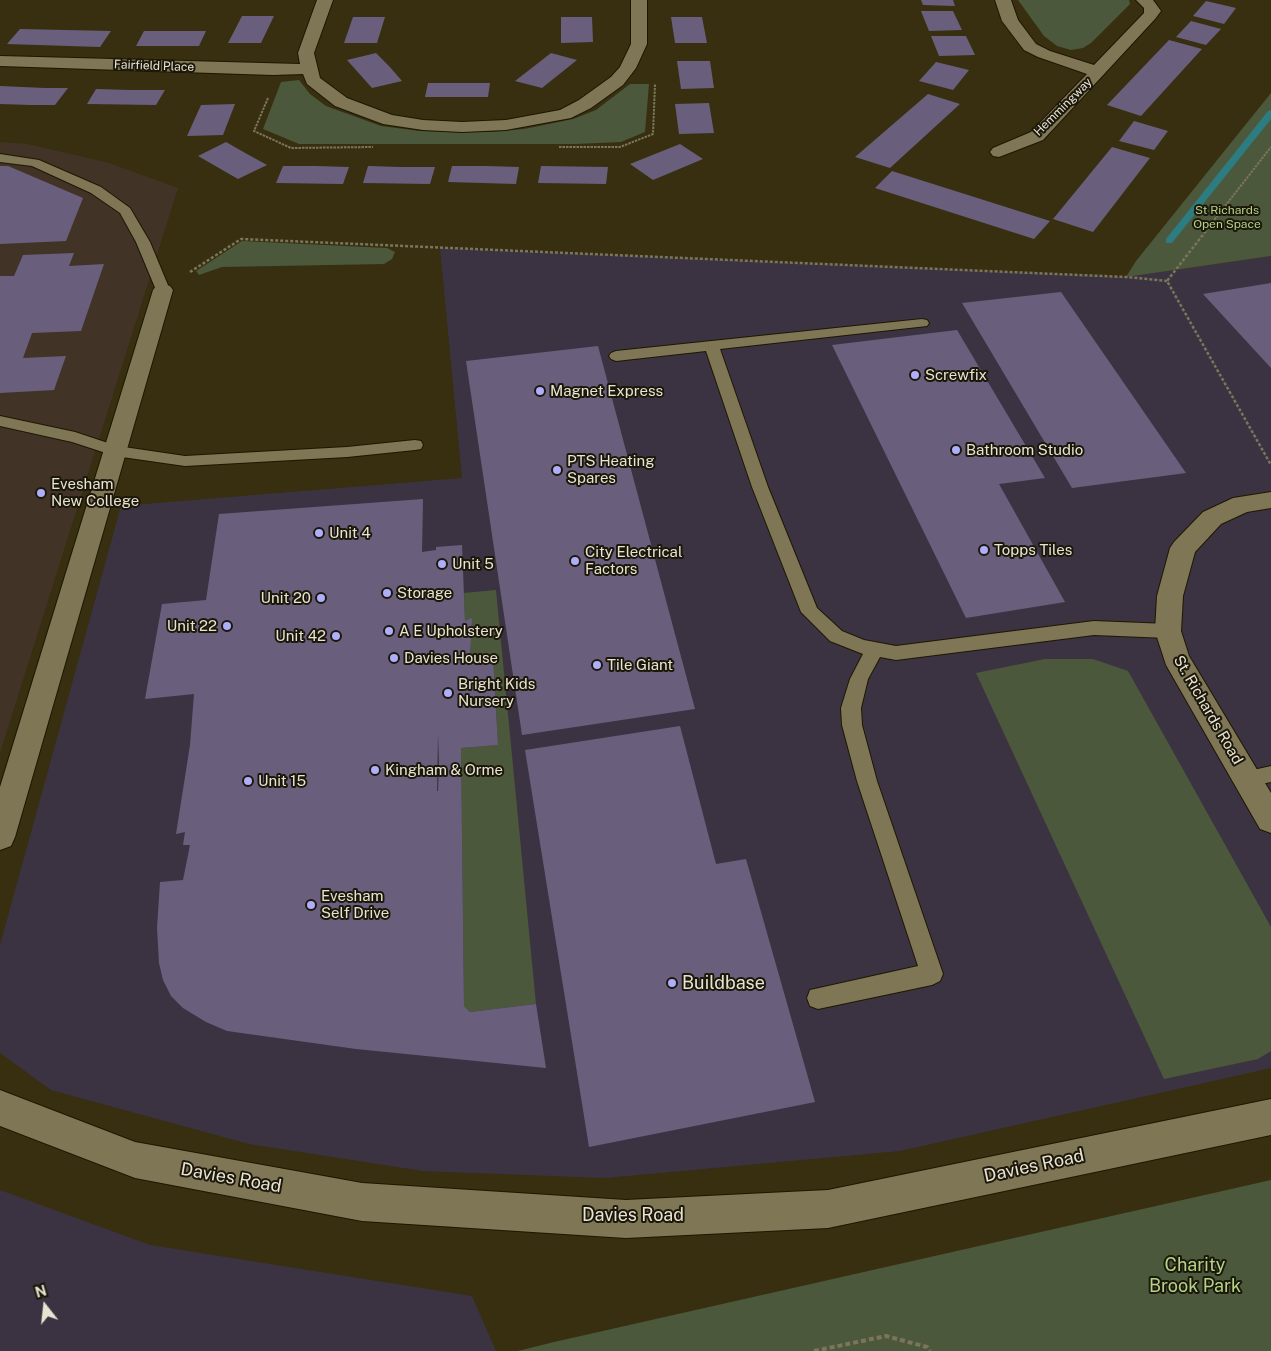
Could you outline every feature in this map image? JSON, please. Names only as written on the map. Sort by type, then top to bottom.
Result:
[{"type":"street","points":[[325,0],[306,52],[313,80],[341,102],[389,120],[423,125],[462,127],[506,124],[565,114],[601,93],[628,68],[639,44],[639,0]]},
{"type":"street","name":"Hemmingway","points":[[1003,0],[1010,21],[1030,47],[1044,54],[1098,72]]},
{"type":"street","name":"Hemmingway","points":[[999,152],[1037,136],[1150,16],[1153,11],[1152,6],[1144,0]]},
{"type":"street","name":"Fairfield Place","points":[[0,61],[274,70],[309,69]]},
{"type":"street","points":[[0,837],[163,290]]},
{"type":"street","name":"St. Richards Road","points":[[1271,500],[1242,504],[1212,518],[1183,548],[1170,596],[1168,631],[1176,658],[1259,776],[1271,820]]},
{"type":"street","name":"Davies Road","points":[[0,1108],[135,1160],[362,1202],[626,1219],[828,1209],[1271,1117]]},
{"type":"lane","points":[[0,158],[35,163],[96,190],[125,211],[143,242],[163,290]]},
{"type":"lane","points":[[616,356],[922,323]]},
{"type":"lane","points":[[710,345],[760,487],[810,612],[836,636],[861,647],[896,653],[1094,628],[1168,631]]},
{"type":"lane","points":[[0,420],[75,437],[115,450],[185,461],[415,446]]},
{"type":"lane","points":[[818,998],[932,974],[868,780],[852,724],[851,708],[859,679],[875,650]]},
{"type":"path","points":[[1167,281],[1271,147]]},
{"type":"path","points":[[163,290],[240,239],[1126,277],[1167,281]]},
{"type":"path","points":[[1167,281],[1271,464]]},
{"type":"path","points":[[814,1351],[886,1336],[927,1347],[930,1351]]},
{"type":"shaded area","name":"Evesham New College","points":[[0,142],[28,144],[109,163],[178,188],[0,753]]},
{"type":"shaded area","points":[[440,248],[1126,277],[1271,256],[1271,1068],[900,1151],[605,1178],[423,1171],[249,1144],[51,1090],[0,1053],[0,945],[121,506],[462,478]]},
{"type":"shaded area","points":[[0,1190],[150,1245],[472,1296],[496,1351],[0,1351]]},
{"type":"green space","points":[[1018,0],[1129,0],[1130,4],[1091,43],[1083,48],[1071,50],[1057,46],[1044,36]]},
{"type":"green space","points":[[299,80],[310,94],[326,106],[381,126],[420,131],[489,132],[524,129],[573,119],[596,110],[630,84],[649,84],[645,132],[621,142],[576,144],[299,144],[263,129],[281,82]]},
{"type":"green space","name":"St Richards Open Space","points":[[1271,93],[1271,256],[1126,277],[1136,261]]},
{"type":"green space","points":[[242,241],[387,248],[395,252],[392,259],[384,264],[222,267],[199,275],[196,271]]},
{"type":"green space","points":[[496,590],[536,1004],[470,1012],[464,1006],[461,748],[498,745],[493,657],[470,659],[472,619],[465,621],[464,593]]},
{"type":"green space","points":[[1045,659],[1093,659],[1128,671],[1271,927],[1271,1051],[1258,1059],[1164,1079],[976,673]]},
{"type":"green space","name":"Charity Brook Park","points":[[1271,1180],[1271,1351],[518,1351],[554,1342]]},
{"type":"building","points":[[921,0],[953,0],[955,6],[923,5]]},
{"type":"building","points":[[1206,1],[1236,8],[1224,24],[1193,16]]},
{"type":"building","points":[[921,11],[953,11],[962,30],[929,31]]},
{"type":"building","points":[[242,16],[274,16],[261,43],[228,43]]},
{"type":"building","points":[[353,17],[385,17],[377,43],[344,43]]},
{"type":"building","points":[[561,17],[592,17],[593,42],[561,43]]},
{"type":"building","points":[[671,17],[702,17],[707,43],[675,43]]},
{"type":"building","points":[[1191,21],[1221,29],[1206,45],[1176,37]]},
{"type":"building","points":[[20,29],[111,31],[100,47],[7,44]]},
{"type":"building","points":[[144,31],[206,31],[199,46],[136,46]]},
{"type":"building","points":[[931,36],[966,36],[975,55],[939,56]]},
{"type":"building","points":[[1169,40],[1202,49],[1141,116],[1107,105]]},
{"type":"building","points":[[376,53],[402,81],[372,88],[347,60]]},
{"type":"building","points":[[551,53],[577,60],[542,88],[515,81]]},
{"type":"building","points":[[677,61],[710,61],[714,88],[681,89]]},
{"type":"building","points":[[936,62],[969,70],[953,90],[919,81]]},
{"type":"building","points":[[428,83],[490,83],[488,97],[425,97]]},
{"type":"building","points":[[0,86],[68,88],[55,105],[31,105],[0,104]]},
{"type":"building","points":[[96,89],[165,90],[156,105],[87,104]]},
{"type":"building","points":[[928,94],[960,104],[890,168],[855,157]]},
{"type":"building","points":[[709,103],[714,133],[679,134],[675,104]]},
{"type":"building","points":[[235,104],[223,135],[187,136],[201,105]]},
{"type":"building","points":[[1134,121],[1168,131],[1154,150],[1119,141]]},
{"type":"building","points":[[226,142],[267,165],[238,179],[198,156]]},
{"type":"building","points":[[680,144],[703,159],[653,180],[630,164]]},
{"type":"building","points":[[1112,147],[1150,158],[1093,232],[1053,219]]},
{"type":"building","points":[[0,166],[8,166],[83,198],[66,241],[0,244]]},
{"type":"building","points":[[283,166],[349,167],[343,184],[276,183]]},
{"type":"building","points":[[368,166],[435,167],[430,184],[363,183]]},
{"type":"building","points":[[452,166],[519,167],[516,184],[448,182]]},
{"type":"building","points":[[541,166],[608,167],[606,184],[538,183]]},
{"type":"building","points":[[892,171],[1050,221],[1034,239],[875,188]]},
{"type":"building","points":[[74,253],[69,266],[104,264],[81,331],[32,333],[23,358],[66,356],[54,390],[0,393],[0,276],[14,276],[23,255]]},
{"type":"building","points":[[1271,283],[1271,368],[1203,294]]},
{"type":"building","points":[[1061,292],[1186,473],[1072,488],[962,303]]},
{"type":"building","points":[[957,330],[1045,478],[999,484],[1065,602],[966,618],[832,345]]},
{"type":"building","points":[[598,346],[695,709],[522,735],[466,361]]},
{"type":"building","points":[[423,499],[422,552],[436,550],[436,547],[462,545],[465,621],[472,618],[470,659],[493,656],[498,745],[461,748],[464,1006],[470,1012],[536,1004],[546,1068],[356,1049],[227,1031],[206,1022],[183,1008],[171,996],[163,980],[159,963],[157,928],[160,882],[183,880],[190,845],[183,845],[185,832],[176,834],[190,745],[194,694],[145,699],[162,604],[206,600],[219,514]],"holes":[[[438,734],[438,791],[437,791]]]},
{"type":"building","name":"Buildbase","points":[[680,726],[716,864],[746,859],[815,1102],[589,1147],[525,750]]},
{"type":"waterway","points":[[1169,241],[1271,113]]},
{"type":"place","name":"Screwfix","points":[[915,375]]},
{"type":"place","name":"Magnet Express","points":[[540,391]]},
{"type":"place","name":"Bathroom Studio","points":[[956,450]]},
{"type":"place","name":"PTS Heating Spares","points":[[557,470]]},
{"type":"place","name":"Evesham New College","points":[[41,493]]},
{"type":"place","name":"Unit 4","points":[[319,533]]},
{"type":"place","name":"Topps Tiles","points":[[984,550]]},
{"type":"place","name":"City Electrical Factors","points":[[575,561]]},
{"type":"place","name":"Unit 5","points":[[442,564]]},
{"type":"place","name":"Storage","points":[[387,593]]},
{"type":"place","name":"Unit 20","points":[[321,598]]},
{"type":"place","name":"Unit 22","points":[[227,626]]},
{"type":"place","name":"A E Upholstery","points":[[389,631]]},
{"type":"place","name":"Unit 42","points":[[336,636]]},
{"type":"place","name":"Davies House","points":[[394,658]]},
{"type":"place","name":"Tile Giant","points":[[597,665]]},
{"type":"place","name":"Bright Kids Nursery","points":[[448,693]]},
{"type":"place","name":"Kingham & Orme","points":[[375,770]]},
{"type":"place","name":"Unit 15","points":[[248,781]]},
{"type":"place","name":"Evesham Self Drive","points":[[311,905]]},
{"type":"place","name":"Buildbase","points":[[672,983]]}]
